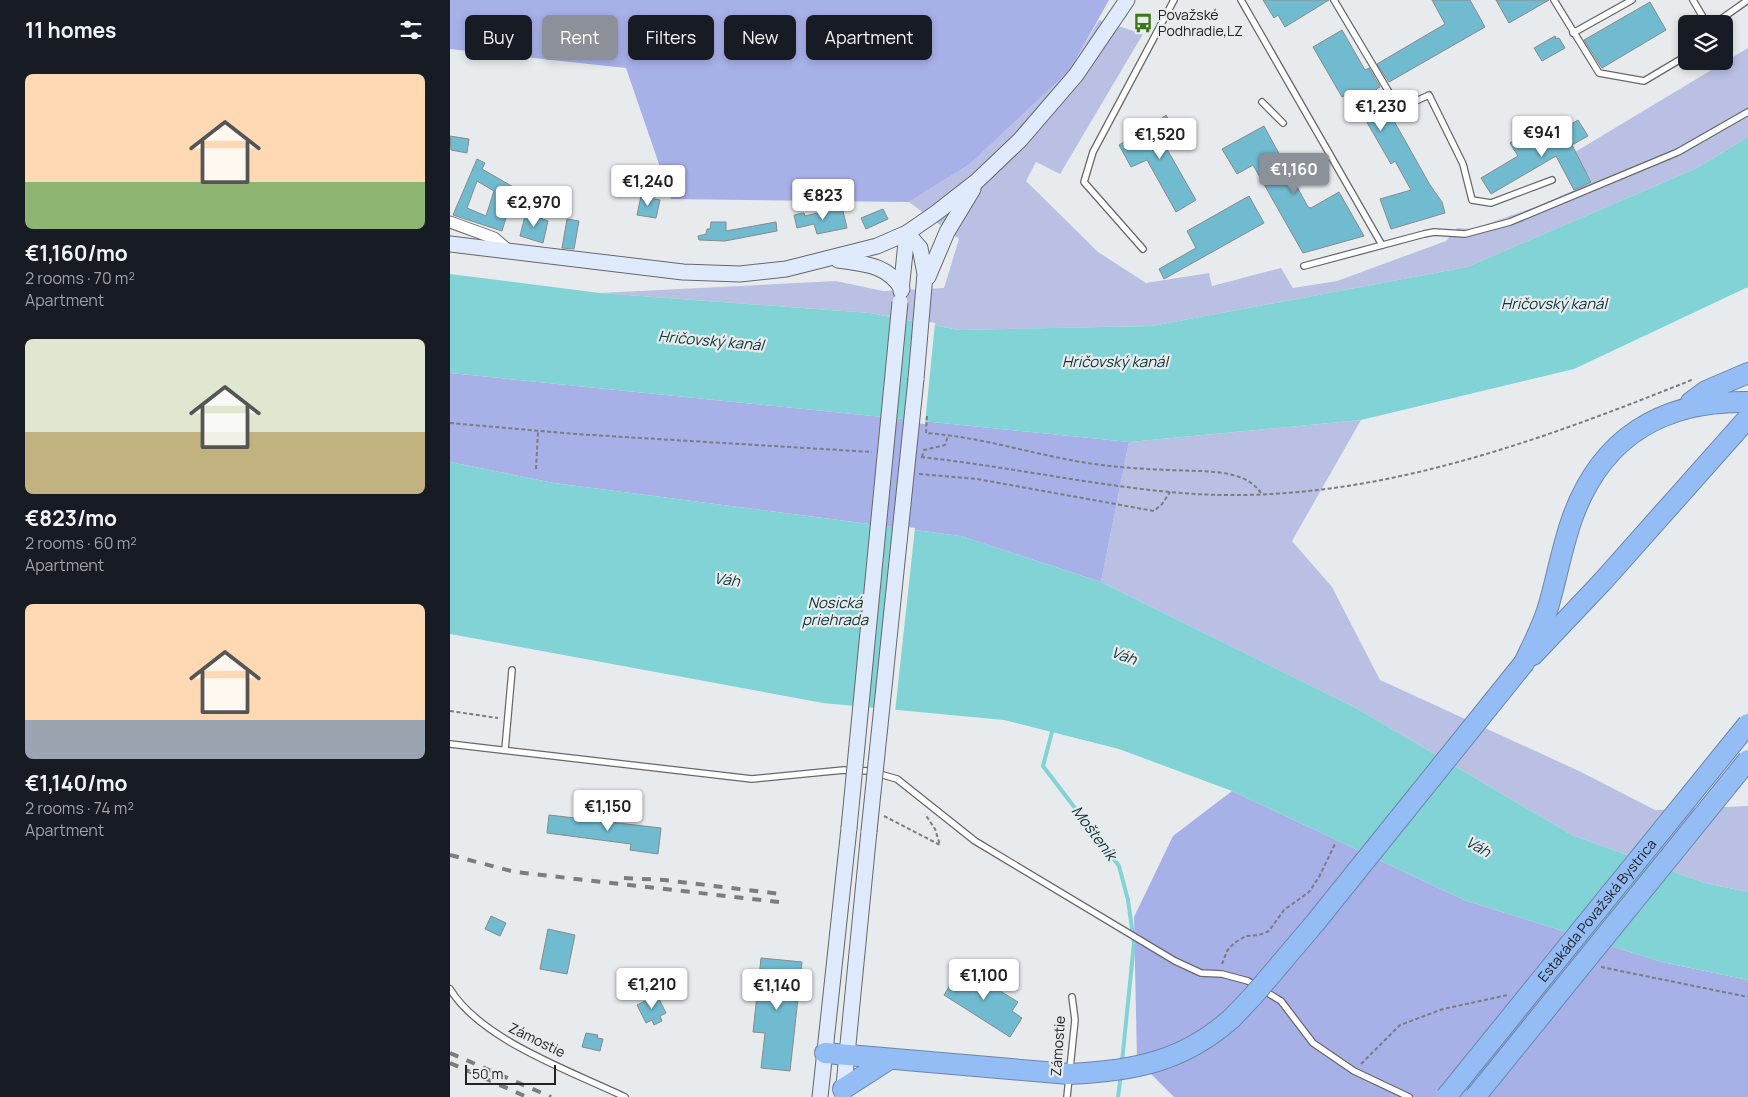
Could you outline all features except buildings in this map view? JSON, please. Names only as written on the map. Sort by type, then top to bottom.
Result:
[{"type":"highway","points":[[1684,408],[1706,391],[1748,373]]},
{"type":"highway","points":[[1524,663],[1546,613],[1571,523],[1591,479],[1609,453],[1631,434],[1656,418],[1684,408],[1706,403],[1748,402]]},
{"type":"highway","points":[[824,1053],[888,1060],[1069,1074],[1105,1072],[1138,1067],[1174,1056],[1205,1040],[1232,1018],[1253,996],[1321,916],[1524,663],[1591,594],[1748,418]]},
{"type":"highway","name":"Estakáda Považská Bystrica","points":[[1446,1097],[1748,724]]},
{"type":"highway","name":"Estakáda Považská Bystrica","points":[[1475,1097],[1748,760]]},
{"type":"highway","points":[[843,1093],[888,1060]]},
{"type":"main road","points":[[450,244],[683,272],[725,274],[754,274],[831,260],[877,246],[907,232],[977,181],[1050,108],[1092,54],[1127,0]]},
{"type":"main road","points":[[924,297],[934,260],[946,232],[977,181]]},
{"type":"main road","points":[[820,1097],[907,232]]},
{"type":"main road","points":[[843,1093],[924,297],[924,261],[920,248],[907,232]]},
{"type":"main road","points":[[831,260],[877,267],[892,275],[901,295]]},
{"type":"street","points":[[450,222],[494,238],[509,251]]},
{"type":"lane","points":[[1143,249],[1084,182],[1093,152],[1174,0]]},
{"type":"lane","points":[[1241,0],[1382,245]]},
{"type":"lane","points":[[1334,0],[1399,109],[1430,95],[1463,164],[1472,200],[1491,202],[1552,180]]},
{"type":"lane","points":[[1554,0],[1573,33],[1600,73],[1644,80],[1678,61]]},
{"type":"lane","points":[[1573,33],[1632,0]]},
{"type":"lane","points":[[1693,0],[1702,15]]},
{"type":"lane","points":[[1727,15],[1748,0]]},
{"type":"lane","points":[[1262,102],[1283,123]]},
{"type":"lane","points":[[1304,266],[1434,232],[1465,234],[1510,222],[1678,152],[1748,112]]},
{"type":"lane","points":[[506,750],[512,670]]},
{"type":"lane","points":[[450,744],[752,779],[844,770],[869,771],[897,779],[975,841],[1175,961],[1201,973],[1222,974],[1248,981],[1281,1001],[1313,1042],[1354,1071],[1410,1097]]},
{"type":"lane","name":"Zámostie","points":[[450,989],[471,1015],[495,1033],[625,1097]]},
{"type":"lane","name":"Zámostie","points":[[1067,1097],[1075,1020],[1072,997]]},
{"type":"path","points":[[913,456],[1171,492],[1261,493],[1343,487],[1435,469],[1497,452],[1630,405],[1700,377]]},
{"type":"path","points":[[923,416],[928,417],[926,432],[1093,464],[1145,469],[1215,471],[1254,482],[1261,493]]},
{"type":"path","points":[[450,423],[538,432],[877,453]]},
{"type":"path","points":[[536,469],[538,432]]},
{"type":"path","points":[[922,457],[924,450],[945,445],[948,436]]},
{"type":"path","points":[[917,475],[977,480],[1154,511],[1171,492]]},
{"type":"path","points":[[450,711],[508,719]]},
{"type":"path","points":[[882,815],[940,845],[935,829],[921,808],[920,798]]},
{"type":"path","points":[[1222,974],[1222,964],[1234,942],[1246,936],[1259,935],[1269,931],[1284,910],[1308,892],[1319,877],[1335,844]]},
{"type":"path","points":[[1600,967],[1607,966],[1748,997]]},
{"type":"path","points":[[1354,1071],[1400,1025],[1442,1009],[1511,994]]},
{"type":"shaded area","points":[[450,0],[1109,0],[1070,70],[970,164],[909,202],[671,199],[626,68],[552,60],[618,60],[618,15],[542,15],[542,59],[532,58],[532,15],[465,15],[465,51],[450,49]]},
{"type":"shaded area","points":[[1099,20],[1143,34],[1060,174],[1036,162],[1026,181],[1098,252],[1146,283],[1209,273],[1212,286],[1281,268],[1293,288],[1337,281],[1446,241],[1457,228],[1473,229],[1541,205],[1592,182],[1575,152],[1711,70],[1733,70],[1733,57],[1748,48],[1748,137],[1697,168],[1467,267],[1152,326],[959,330],[870,313],[600,293],[836,281],[883,291],[944,288],[959,239],[909,202],[970,164],[1070,70]]},
{"type":"shaded area","points":[[450,373],[1129,442],[1101,582],[961,536],[554,483],[450,462]]},
{"type":"shaded area","points":[[1361,420],[1292,541],[1332,587],[1380,680],[1579,771],[1655,810],[1748,806],[1748,892],[1705,883],[1572,835],[1358,709],[1101,582],[1129,442]]},
{"type":"shaded area","points":[[1232,791],[1464,900],[1662,962],[1748,980],[1748,1097],[1174,1097],[1137,1060],[1134,917],[1173,836]]},
{"type":"water","name":"Hričovský kanál","points":[[1748,137],[1748,287],[1574,369],[1361,420],[1129,442],[450,373],[450,274],[600,293],[870,313],[959,330],[1152,326],[1467,267],[1697,168]]},
{"type":"water","points":[[450,462],[554,483],[961,536],[1101,582],[1358,709],[1572,835],[1705,883],[1748,892],[1748,980],[1662,962],[1464,900],[1232,791],[1119,749],[1004,720],[823,703],[450,634]]},
{"type":"pier","points":[[914,319],[935,323],[925,424],[904,422]]},
{"type":"pier","points":[[893,525],[915,528],[895,712],[874,710]]},
{"type":"waterway","name":"Mošteník","points":[[1053,728],[1043,766],[1119,866],[1128,900],[1134,943],[1122,1062]]},
{"type":"waterway","name":"Mošteník","points":[[1118,1097],[1121,1074]]},
{"type":"railway","points":[[450,855],[515,872],[779,902]]},
{"type":"railway","points":[[624,878],[664,880],[781,894]]},
{"type":"railway","points":[[450,1053],[551,1097]]},
{"type":"railway","points":[[450,1063],[527,1097]]},
{"type":"place","name":"Považské Podhradie,LZ","points":[[1143,23]]},
{"type":"water label","name":"Váh","points":[[727,580]]},
{"type":"water label","name":"Nosická priehrada","points":[[835,612]]},
{"type":"water label","name":"Váh","points":[[1124,656]]},
{"type":"water label","name":"Váh","points":[[1478,847]]}]
